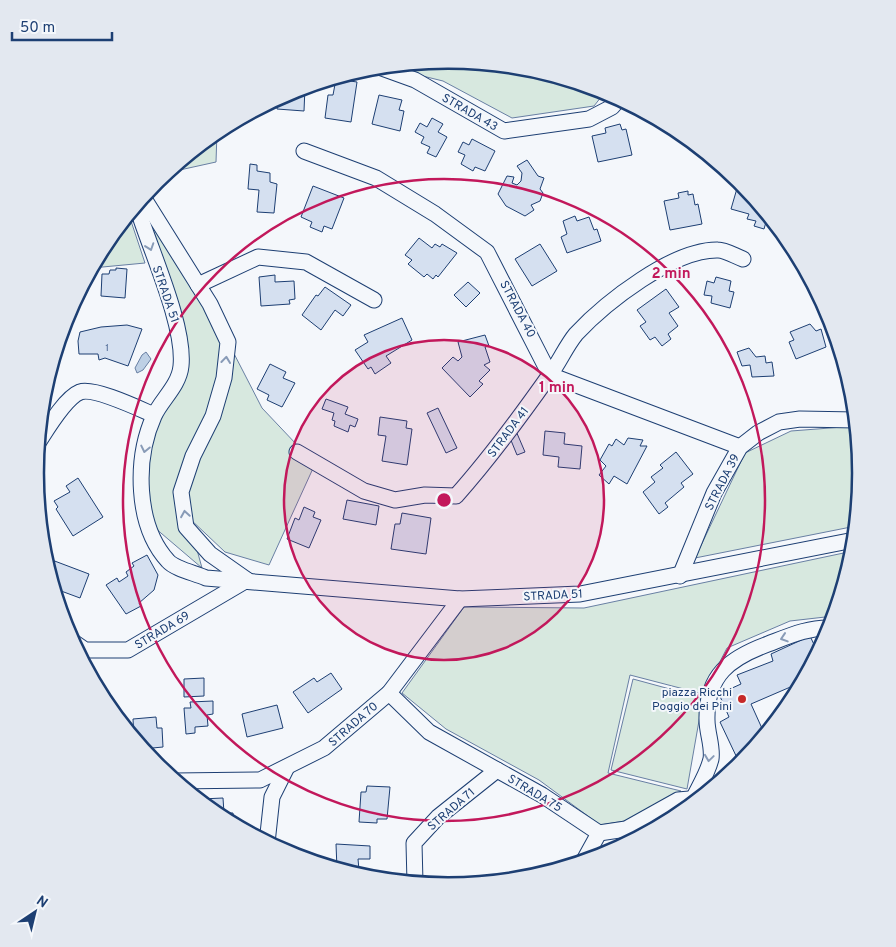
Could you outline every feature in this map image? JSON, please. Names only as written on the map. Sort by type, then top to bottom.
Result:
[{"type":"street","name":"STRADA 43","points":[[395,73],[415,80],[504,131],[589,119],[614,105]]},
{"type":"street","name":"STRADA 40","points":[[304,151],[376,178],[436,214],[488,252],[550,375]]},
{"type":"street","name":"STRADA 51","points":[[147,204],[210,304],[228,342],[224,378],[213,416],[193,456],[181,492],[186,527],[210,554],[247,580]]},
{"type":"street","name":"STRADA 51","points":[[140,212],[178,327],[181,367],[169,396],[154,415],[143,450],[140,489],[153,540],[169,562],[206,578],[460,599],[580,594],[680,576],[846,542]]},
{"type":"street","name":"STRADA 41","points":[[298,452],[364,491],[395,500],[425,495],[456,496],[482,467],[550,375],[576,335],[632,286],[665,266],[692,255],[718,250],[743,259]]},
{"type":"street","points":[[198,285],[258,257],[306,262],[374,300]]},
{"type":"street","points":[[550,375],[740,448]]},
{"type":"street","points":[[46,432],[71,399],[81,392],[94,393],[154,415]]},
{"type":"street","name":"STRADA 39","points":[[680,576],[714,493],[740,448],[758,434],[780,422],[800,419],[849,420]]},
{"type":"street","name":"STRADA 69","points":[[84,649],[128,650],[247,580]]},
{"type":"street","name":"STRADA 70","points":[[186,781],[260,780],[324,748],[389,693],[460,599]]},
{"type":"street","points":[[700,789],[711,757],[707,721],[708,698],[721,673],[735,658],[751,650],[814,627],[821,627]]},
{"type":"street","name":"STRADA 75","points":[[389,693],[429,732],[542,795],[599,833]]},
{"type":"street","points":[[268,835],[272,797],[287,767]]},
{"type":"street","name":"STRADA 71","points":[[415,876],[414,844],[438,817],[497,770]]},
{"type":"street","points":[[588,852],[599,833],[626,829],[678,800],[687,799]]},
{"type":"shaded area","points":[[448,69],[501,73],[553,83],[600,99],[594,106],[512,118],[443,81],[406,72]]},
{"type":"shaded area","points":[[217,142],[216,162],[182,170]]},
{"type":"shaded area","points":[[144,207],[228,342],[262,408],[315,464],[269,565],[225,552],[188,517],[202,568],[148,522],[147,437],[181,367],[142,209]]},
{"type":"shaded area","points":[[131,222],[145,263],[100,267]]},
{"type":"shaded area","points":[[849,427],[852,474],[849,527],[695,558],[745,453],[791,431]]},
{"type":"shaded area","points":[[844,553],[831,603],[825,617],[790,621],[727,648],[703,694],[630,675],[608,773],[681,791],[625,821],[600,825],[539,780],[446,729],[402,693],[464,607],[584,608]]},
{"type":"shaded area","points":[[633,679],[703,698],[687,789],[611,770]]},
{"type":"water","points":[[146,352],[151,359],[143,370],[137,373],[135,368],[142,355]]},
{"type":"building","points":[[351,81],[357,82],[351,122],[325,118],[328,95],[333,95],[335,86]]},
{"type":"building","points":[[379,95],[402,100],[399,110],[404,111],[400,131],[372,124]]},
{"type":"building","points":[[305,96],[304,111],[277,109],[277,107]]},
{"type":"building","points":[[432,118],[443,124],[438,132],[447,137],[436,157],[427,153],[430,147],[421,143],[424,137],[415,132],[420,123],[427,127]]},
{"type":"building","points":[[620,124],[622,130],[626,129],[632,155],[598,162],[592,136],[606,133],[605,128]]},
{"type":"building","points":[[472,139],[495,151],[485,171],[475,167],[473,171],[461,164],[465,155],[458,152],[463,142],[469,145]]},
{"type":"building","points":[[527,160],[538,176],[544,178],[540,189],[543,193],[540,201],[531,205],[534,210],[525,216],[506,206],[498,194],[507,176],[514,177],[512,183],[517,185],[521,181],[522,173],[517,166]]},
{"type":"building","points":[[250,164],[257,165],[257,171],[270,173],[270,182],[277,184],[274,213],[257,212],[259,190],[248,189]]},
{"type":"building","points":[[313,186],[344,198],[332,229],[324,226],[322,232],[310,227],[312,222],[301,217]]},
{"type":"building","points":[[688,191],[688,195],[693,194],[695,205],[698,204],[702,224],[670,230],[664,201],[679,198],[678,193]]},
{"type":"building","points":[[736,191],[766,223],[764,229],[754,226],[756,221],[747,219],[749,214],[731,209]]},
{"type":"building","points":[[575,216],[577,221],[589,217],[594,230],[597,229],[601,241],[567,253],[561,237],[567,234],[563,221]]},
{"type":"building","points":[[419,238],[432,248],[435,244],[440,247],[442,244],[457,253],[438,277],[436,275],[433,279],[427,274],[424,277],[408,264],[412,260],[405,255]]},
{"type":"building","points":[[540,244],[557,271],[532,286],[515,259]]},
{"type":"building","points":[[116,268],[127,269],[125,298],[101,296],[102,274],[109,274],[110,270],[116,270]]},
{"type":"building","points":[[275,275],[275,282],[294,281],[295,299],[289,300],[290,304],[261,306],[259,277]]},
{"type":"building","points":[[716,277],[731,281],[729,291],[734,292],[730,308],[711,303],[712,296],[704,295],[707,281],[714,283]]},
{"type":"building","points":[[468,282],[480,293],[466,307],[454,295]]},
{"type":"building","points":[[325,287],[351,305],[343,316],[335,310],[321,330],[302,315],[316,295],[318,296]]},
{"type":"building","points":[[666,289],[679,307],[669,313],[678,326],[668,334],[671,339],[662,346],[655,337],[650,340],[640,326],[646,322],[637,310]]},
{"type":"building","points":[[402,318],[412,340],[386,356],[391,363],[375,374],[371,367],[368,369],[355,350],[368,342],[364,335]]},
{"type":"building","points":[[810,324],[816,331],[821,329],[826,347],[796,359],[789,342],[794,340],[790,332]]},
{"type":"building","points":[[127,325],[142,329],[128,366],[105,358],[99,360],[98,354],[79,354],[78,341],[80,332],[101,327]]},
{"type":"building","points":[[485,335],[489,346],[485,347],[490,362],[484,365],[490,370],[479,381],[483,384],[470,397],[442,368],[453,357],[458,361],[462,357],[458,342]]},
{"type":"building","points":[[749,348],[756,357],[765,356],[766,363],[772,362],[774,376],[752,377],[750,365],[742,366],[737,352]]},
{"type":"building","points":[[270,364],[286,372],[283,378],[295,383],[282,407],[267,400],[269,395],[257,389]]},
{"type":"building","points":[[326,399],[348,407],[345,414],[358,419],[355,427],[350,425],[348,432],[334,426],[335,421],[332,420],[334,413],[322,409]]},
{"type":"building","points":[[438,408],[457,448],[446,453],[427,413]]},
{"type":"building","points":[[380,417],[407,421],[406,428],[412,429],[407,465],[382,461],[386,436],[378,435]]},
{"type":"building","points":[[516,431],[525,452],[517,455],[508,433]]},
{"type":"building","points":[[545,431],[565,433],[564,444],[582,446],[580,469],[558,467],[559,457],[543,455]]},
{"type":"building","points":[[628,438],[643,440],[640,446],[647,446],[627,484],[614,476],[609,484],[599,475],[606,466],[600,460],[609,444],[612,446],[616,439],[624,445]]},
{"type":"building","points":[[676,452],[693,474],[681,483],[684,487],[665,503],[668,507],[659,514],[643,492],[655,482],[651,477],[663,468],[660,465]]},
{"type":"building","points":[[78,478],[103,517],[73,536],[56,509],[58,507],[54,501],[70,492],[66,486]]},
{"type":"building","points":[[347,500],[379,506],[376,525],[343,519]]},
{"type":"building","points":[[304,507],[315,512],[313,517],[321,520],[309,548],[287,539],[295,518],[299,520]]},
{"type":"building","points":[[402,513],[431,518],[426,554],[391,549],[395,524],[400,524]]},
{"type":"building","points":[[147,555],[158,575],[154,590],[139,603],[141,606],[126,614],[106,585],[117,578],[119,582],[128,576],[126,572],[134,566],[132,563]]},
{"type":"building","points":[[54,561],[89,574],[80,598],[62,591]]},
{"type":"building","name":"piazza Ricchi Poggio dei Pini","points":[[810,636],[814,645],[791,687],[751,704],[762,728],[736,757],[720,722],[729,717],[719,694],[741,684],[737,675],[773,661],[771,654]]},
{"type":"building","points":[[331,673],[342,689],[308,713],[293,692],[314,678],[317,682]]},
{"type":"building","points":[[204,678],[204,696],[184,697],[184,679]]},
{"type":"building","points":[[213,701],[213,714],[207,715],[208,726],[195,727],[195,733],[186,734],[184,708],[191,708],[190,702]]},
{"type":"building","points":[[277,705],[283,728],[247,737],[242,714]]},
{"type":"building","points":[[156,717],[157,728],[162,728],[163,747],[152,748],[133,728],[133,719]]},
{"type":"building","points":[[367,786],[390,787],[387,819],[377,819],[377,823],[359,822],[361,792],[366,792]]},
{"type":"building","points":[[223,798],[224,811],[223,810],[208,799]]},
{"type":"building","points":[[336,844],[370,846],[370,859],[358,859],[359,868],[337,862]]},
{"type":"place","name":"piazza Ricchi Poggio dei Pini","points":[[742,699]]}]
